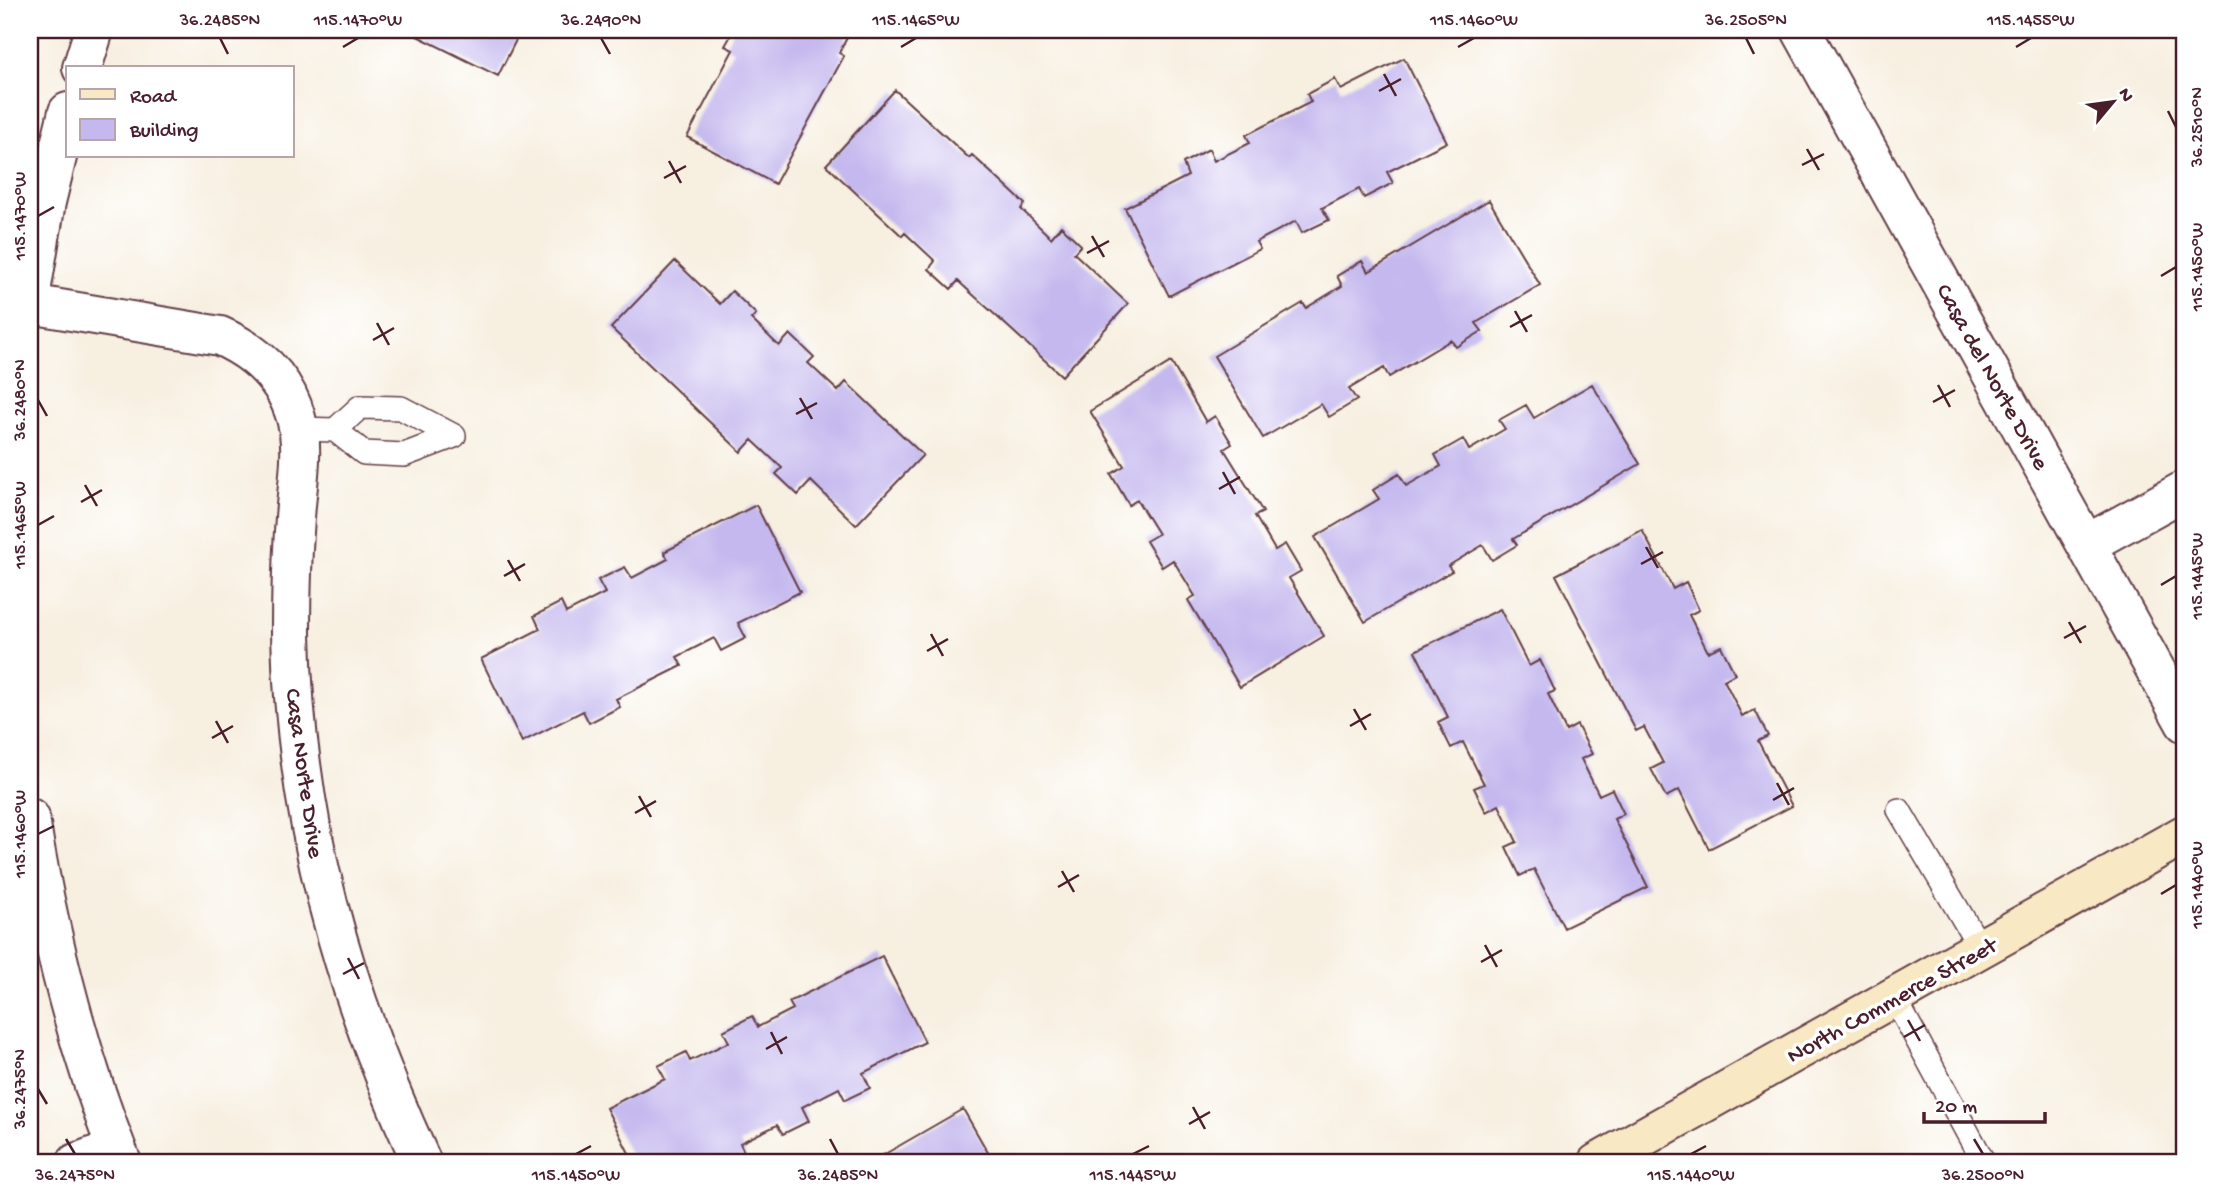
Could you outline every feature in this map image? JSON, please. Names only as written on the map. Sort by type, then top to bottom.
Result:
[{"type":"main road","name":"North Commerce Street","points":[[1597,1163],[2185,834]]},
{"type":"street","points":[[83,66],[94,30]]},
{"type":"street","name":"Casa del Norte Drive","points":[[1801,30],[2185,723]]},
{"type":"street","points":[[30,298],[46,202],[66,120]]},
{"type":"street","name":"Casa Norte Drive","points":[[30,304],[220,336],[257,357],[272,372],[287,394],[296,418],[316,430],[301,444],[292,551],[291,633],[295,715],[305,793],[319,871],[339,948],[372,1047],[422,1163]]},
{"type":"street","points":[[2087,544],[2185,490]]},
{"type":"street","points":[[30,818],[58,961],[82,1045],[119,1156],[76,1163]]},
{"type":"lane","points":[[1899,810],[1981,948]]},
{"type":"lane","points":[[1894,997],[1984,1163]]},
{"type":"building","points":[[405,30],[521,30],[498,76]]},
{"type":"building","points":[[734,30],[851,30],[839,53],[844,56],[775,184],[687,137],[733,50],[725,46]]},
{"type":"building","points":[[1404,58],[1447,142],[1387,172],[1393,183],[1364,198],[1359,189],[1322,208],[1329,220],[1302,233],[1296,221],[1256,242],[1260,249],[1169,296],[1125,208],[1188,176],[1183,163],[1209,149],[1214,161],[1250,143],[1246,135],[1311,102],[1307,94],[1335,79],[1341,90]]},
{"type":"building","points":[[895,90],[969,158],[972,155],[1025,204],[1021,209],[1051,238],[1061,226],[1081,245],[1074,253],[1128,304],[1062,376],[958,281],[951,289],[929,269],[935,261],[905,233],[902,236],[826,165]]},
{"type":"building","points":[[1489,200],[1540,285],[1476,323],[1482,331],[1456,347],[1451,340],[1389,377],[1384,368],[1349,389],[1357,400],[1329,417],[1321,404],[1263,438],[1214,356],[1303,303],[1306,308],[1342,286],[1337,276],[1362,261],[1368,272]]},
{"type":"building","points":[[675,261],[720,304],[732,291],[756,314],[751,319],[779,346],[790,334],[814,357],[808,363],[838,391],[846,382],[923,455],[856,525],[811,481],[798,495],[776,474],[782,468],[752,440],[741,452],[611,328]]},
{"type":"building","points":[[1171,362],[1206,422],[1215,416],[1232,444],[1224,449],[1263,512],[1255,516],[1275,550],[1285,544],[1301,571],[1289,578],[1324,636],[1240,687],[1188,600],[1195,596],[1173,560],[1162,567],[1146,541],[1158,534],[1137,500],[1129,505],[1111,474],[1124,466],[1090,411]]},
{"type":"building","points":[[1592,384],[1640,464],[1513,539],[1517,545],[1492,560],[1483,545],[1448,566],[1452,571],[1365,622],[1315,537],[1379,499],[1373,490],[1399,474],[1406,486],[1441,466],[1435,455],[1463,439],[1469,450],[1505,429],[1499,420],[1526,405],[1534,418]]},
{"type":"building","points":[[756,505],[800,592],[738,623],[746,638],[721,651],[714,638],[677,657],[682,666],[616,699],[620,707],[589,723],[583,711],[522,742],[481,659],[540,629],[534,616],[561,602],[566,613],[605,593],[598,580],[625,567],[632,578],[668,559],[664,552]]},
{"type":"building","points":[[1642,530],[1673,589],[1686,582],[1699,610],[1689,615],[1708,652],[1721,646],[1735,674],[1724,680],[1742,716],[1755,710],[1768,736],[1758,741],[1792,806],[1709,849],[1679,790],[1666,797],[1651,769],[1663,763],[1644,727],[1636,731],[1556,575]]},
{"type":"building","points":[[1500,609],[1529,666],[1540,660],[1555,691],[1548,694],[1566,731],[1577,725],[1592,754],[1581,759],[1599,795],[1612,789],[1624,814],[1614,819],[1648,887],[1564,928],[1534,869],[1520,876],[1506,847],[1517,842],[1499,805],[1486,812],[1474,788],[1484,784],[1463,742],[1451,748],[1438,722],[1448,717],[1415,651]]},
{"type":"building","points":[[882,956],[925,1042],[863,1073],[870,1088],[845,1100],[839,1088],[802,1107],[809,1121],[783,1134],[777,1125],[740,1143],[746,1156],[731,1163],[713,1163],[712,1160],[705,1163],[634,1163],[606,1108],[665,1079],[658,1066],[686,1052],[690,1061],[729,1042],[723,1031],[752,1016],[758,1027],[793,1009],[789,1002]]},
{"type":"building","points":[[963,1109],[994,1163],[881,1163],[878,1158]]}]
